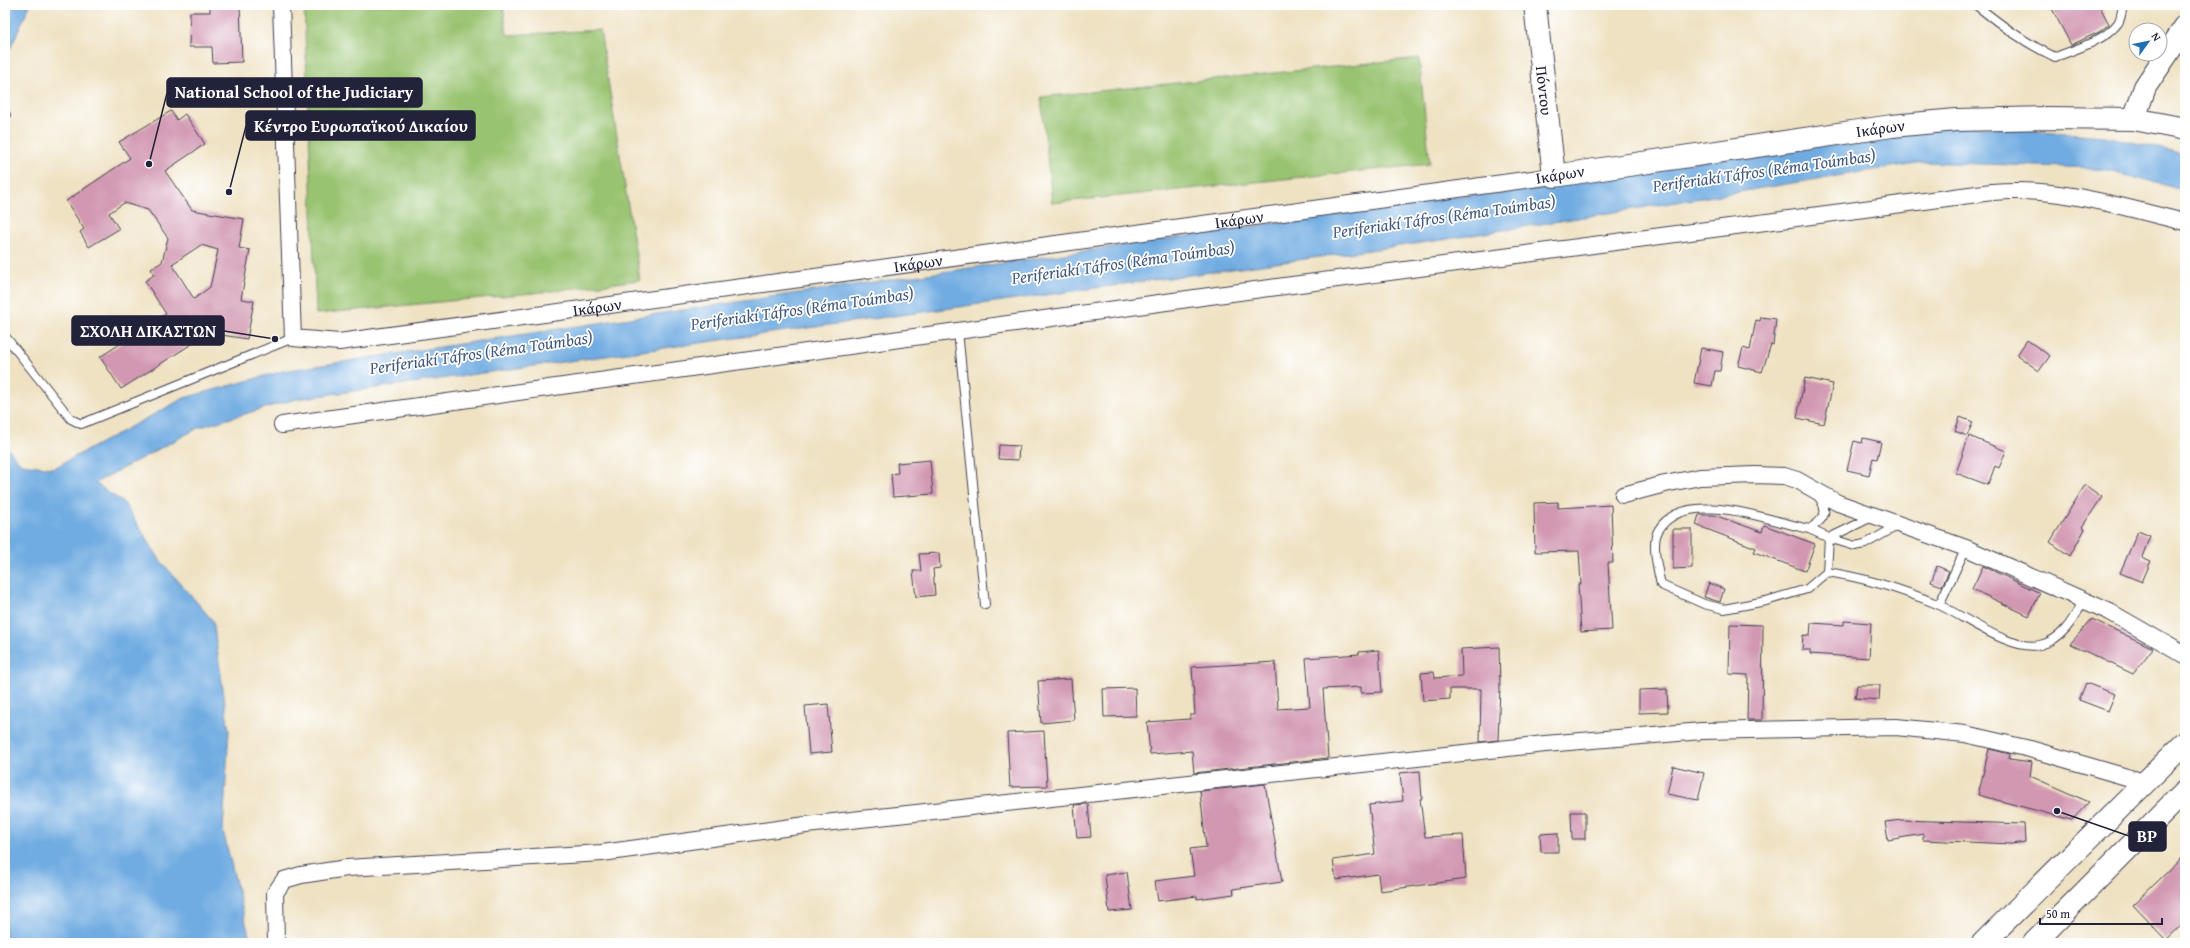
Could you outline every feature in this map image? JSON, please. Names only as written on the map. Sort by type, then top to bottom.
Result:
[{"type":"main road","name":"Πόντου","points":[[1534,5],[1554,176]]},
{"type":"main road","points":[[2134,119],[2145,87],[2185,27]]},
{"type":"main road","name":"Ικάρων","points":[[1554,176],[1928,122],[2004,118],[2134,119],[2185,129]]},
{"type":"main road","points":[[1983,943],[2185,743]]},
{"type":"main road","points":[[2034,943],[2185,791]]},
{"type":"street","points":[[282,5],[293,338]]},
{"type":"street","name":"Ικάρων","points":[[293,338],[347,340],[1554,176]]},
{"type":"street","points":[[282,424],[1740,225],[2016,190],[2062,193],[2185,222]]},
{"type":"street","points":[[1622,496],[1665,484],[1707,477],[1755,475],[1784,476],[1811,486],[1838,503],[1966,548],[2083,602],[2110,612],[2185,655]]},
{"type":"street","points":[[276,943],[275,893],[284,880],[340,869],[602,853],[806,825],[1545,744],[1702,731],[1896,728],[1965,734],[2030,749],[2144,782]]},
{"type":"lane","points":[[1976,5],[2009,32],[2031,46],[2055,57],[2088,45],[2112,29],[2119,22],[2123,5]]},
{"type":"lane","points":[[958,331],[985,605]]},
{"type":"lane","points":[[5,336],[71,419],[81,424],[293,338]]},
{"type":"lane","points":[[1809,530],[1821,522],[1825,516],[1825,508],[1811,486]]},
{"type":"lane","points":[[1830,538],[1827,572],[1807,589],[1766,601],[1724,609],[1704,604],[1661,585],[1655,556],[1658,532],[1670,517],[1688,509],[1711,508],[1809,530],[1855,546],[1865,544],[1900,524]]},
{"type":"lane","points":[[1830,538],[1874,516]]},
{"type":"lane","points":[[1939,605],[1966,548]]},
{"type":"lane","points":[[1827,572],[1882,583],[1939,605],[2001,638],[2021,644],[2038,646],[2052,641],[2064,631],[2083,602]]},
{"type":"green space","points":[[304,5],[503,5],[507,35],[600,30],[640,280],[544,292],[316,314]]},
{"type":"green space","points":[[1419,58],[1430,164],[1052,203],[1041,97]]},
{"type":"water","points":[[5,5],[30,5],[10,49],[5,54]]},
{"type":"water","name":"Periferiakí Táfros (Réma Toúmbas)","points":[[1950,124],[2105,136],[2185,154],[2185,190],[2095,168],[1923,162],[1442,240],[296,399],[200,427],[95,483],[124,503],[160,560],[213,621],[229,730],[223,831],[251,943],[5,943],[5,445],[21,464],[54,468],[184,398],[283,371],[676,311]]},
{"type":"building","points":[[240,5],[242,62],[213,63],[212,47],[189,47],[190,12],[210,12],[210,6]]},
{"type":"building","points":[[2050,5],[2099,5],[2109,24],[2099,32],[2071,45]]},
{"type":"building","points":[[171,111],[177,120],[185,114],[205,144],[165,171],[192,210],[244,219],[239,248],[250,250],[241,299],[254,301],[247,339],[209,333],[121,389],[100,357],[166,314],[145,281],[154,275],[151,269],[162,262],[168,238],[148,210],[124,203],[109,213],[119,229],[89,247],[80,232],[84,229],[66,201],[130,158],[119,142]],"holes":[[[201,245],[218,250],[210,287],[194,299],[172,264]]]},
{"type":"building","points":[[1761,317],[1776,319],[1773,345],[1771,344],[1762,372],[1738,366],[1743,348],[1750,350],[1756,320],[1760,321]]},
{"type":"building","points":[[2027,340],[2050,356],[2039,371],[2017,355]]},
{"type":"building","points":[[1701,348],[1723,352],[1720,371],[1715,371],[1712,386],[1694,383]]},
{"type":"building","points":[[1805,378],[1833,384],[1824,424],[1797,418]]},
{"type":"building","points":[[1960,417],[1973,422],[1967,436],[1955,431]]},
{"type":"building","points":[[1969,436],[2006,451],[1999,468],[1995,466],[1988,485],[1956,473]]},
{"type":"building","points":[[1863,438],[1881,442],[1877,459],[1873,458],[1869,475],[1847,470],[1854,441],[1862,443]]},
{"type":"building","points":[[999,445],[1019,446],[1018,460],[998,459]]},
{"type":"building","points":[[930,460],[933,494],[893,497],[891,474],[898,473],[897,463]]},
{"type":"building","points":[[2085,485],[2102,497],[2082,527],[2085,529],[2070,556],[2050,542]]},
{"type":"building","points":[[1558,502],[1558,508],[1611,505],[1613,563],[1608,563],[1612,630],[1581,632],[1578,584],[1581,584],[1579,551],[1535,552],[1534,503]]},
{"type":"building","points":[[1699,515],[1714,515],[1762,532],[1764,525],[1815,544],[1805,571],[1754,552],[1756,548],[1696,525]]},
{"type":"building","points":[[1673,529],[1692,529],[1692,568],[1673,569]]},
{"type":"building","points":[[2138,531],[2150,536],[2142,557],[2151,561],[2142,582],[2120,573]]},
{"type":"building","points":[[939,553],[940,568],[933,569],[935,595],[916,597],[913,571],[921,571],[919,554]]},
{"type":"building","points":[[1937,566],[1949,571],[1942,586],[1931,582]]},
{"type":"building","points":[[1983,566],[2040,593],[2029,616],[1972,589]]},
{"type":"building","points":[[1709,583],[1724,589],[1720,602],[1704,597]]},
{"type":"building","points":[[2092,619],[2153,648],[2133,674],[2070,644]]},
{"type":"building","points":[[1844,621],[1871,623],[1869,658],[1810,654],[1810,650],[1802,650],[1803,635],[1810,636],[1811,623],[1844,625]]},
{"type":"building","points":[[1730,624],[1763,625],[1762,720],[1747,720],[1748,675],[1729,674]]},
{"type":"building","points":[[1499,647],[1500,688],[1498,740],[1480,742],[1481,689],[1450,689],[1450,699],[1423,701],[1421,673],[1434,672],[1435,678],[1462,676],[1461,649]]},
{"type":"building","points":[[1379,650],[1382,692],[1361,693],[1361,687],[1323,689],[1328,758],[1194,773],[1192,751],[1150,754],[1147,722],[1190,719],[1190,715],[1195,715],[1192,667],[1275,662],[1278,709],[1310,707],[1306,658],[1359,654],[1359,652]]},
{"type":"building","points":[[1071,679],[1074,720],[1041,723],[1038,681]]},
{"type":"building","points":[[2086,683],[2115,694],[2108,711],[2079,700]]},
{"type":"building","points":[[1857,685],[1880,685],[1879,700],[1855,698]]},
{"type":"building","points":[[1135,688],[1136,716],[1104,717],[1103,689]]},
{"type":"building","points":[[1667,689],[1668,712],[1639,713],[1639,690]]},
{"type":"building","points":[[828,704],[832,752],[809,754],[805,706]]},
{"type":"building","points":[[1044,731],[1047,786],[1010,787],[1007,733]]},
{"type":"building","points":[[1989,749],[2010,754],[2009,759],[2032,762],[2030,776],[2089,802],[2072,820],[1978,795]]},
{"type":"building","points":[[1673,766],[1704,773],[1698,800],[1667,794]]},
{"type":"building","points":[[1420,771],[1422,799],[1420,799],[1425,837],[1463,835],[1466,879],[1380,891],[1378,874],[1336,880],[1333,860],[1375,854],[1369,805],[1403,801],[1400,773]]},
{"type":"building","points":[[1265,784],[1282,882],[1233,889],[1234,894],[1197,899],[1197,896],[1158,901],[1155,881],[1194,876],[1190,849],[1206,847],[1200,791]]},
{"type":"building","points":[[1088,804],[1091,837],[1077,838],[1074,805]]},
{"type":"building","points":[[1571,812],[1585,812],[1585,839],[1572,839]]},
{"type":"building","points":[[1902,820],[2024,824],[2025,842],[2011,844],[1923,840],[1923,834],[1888,840],[1885,822]]},
{"type":"building","points":[[1558,833],[1558,852],[1541,852],[1540,834]]},
{"type":"building","points":[[2185,855],[2185,922],[2166,940],[2133,905]]},
{"type":"building","points":[[1127,872],[1132,910],[1109,912],[1105,875]]},
{"type":"place","name":"National School of the Judiciary","points":[[149,164]]},
{"type":"place","name":"Κέντρο Ευρωπαϊκού Δικαίου","points":[[229,192]]},
{"type":"place","name":"ΣΧΟΛΗ ΔΙΚΑΣΤΩΝ","points":[[275,339]]},
{"type":"place","name":"BP","points":[[2057,811]]}]
